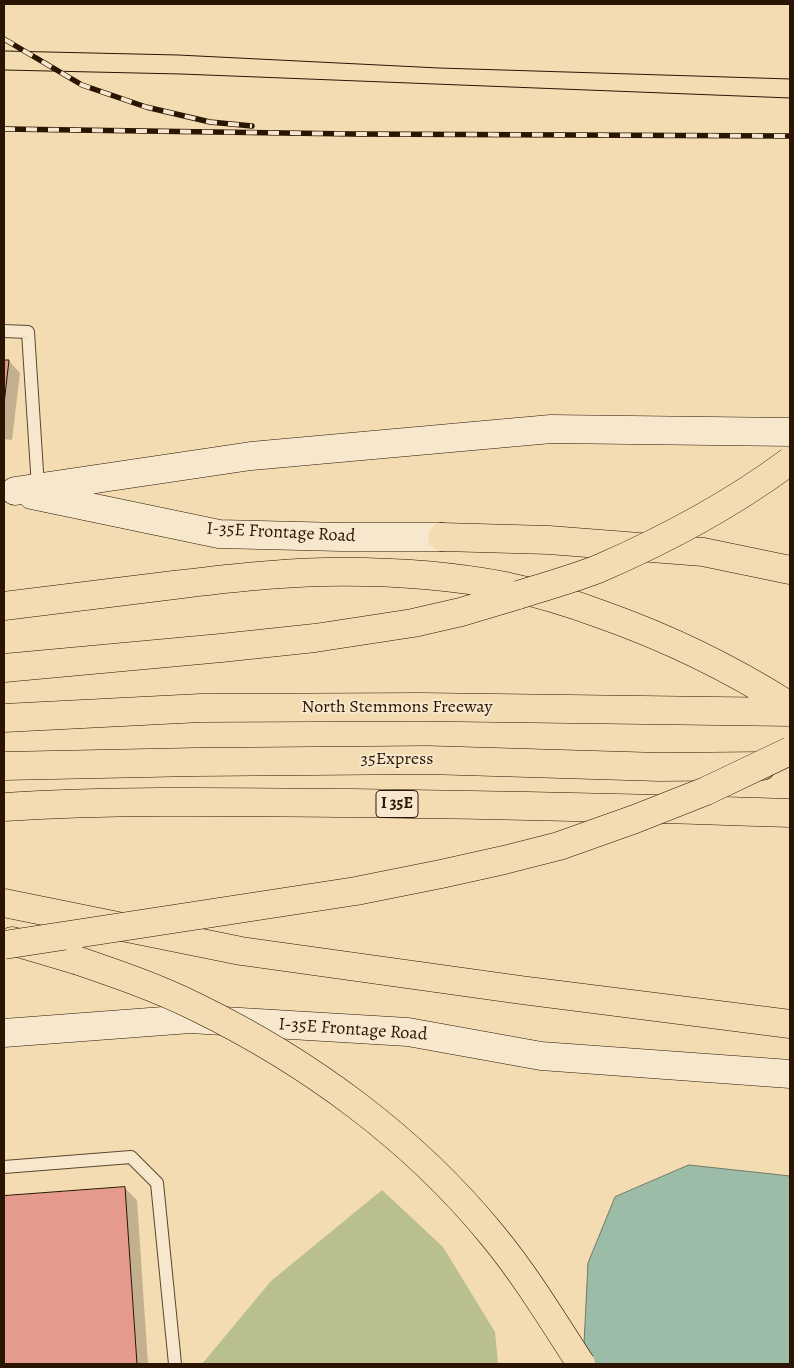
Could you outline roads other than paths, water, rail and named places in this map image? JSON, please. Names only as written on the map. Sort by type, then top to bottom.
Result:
[{"type":"highway","points":[[4,668],[315,638],[413,623],[461,612],[596,569],[658,541],[718,508],[790,461]]},
{"type":"highway","points":[[442,537],[549,540],[703,552],[790,570]]},
{"type":"highway","points":[[4,606],[213,581],[325,572],[421,576],[505,586],[558,599],[674,642],[720,664],[790,706]]},
{"type":"highway","name":"North Stemmons Freeway","points":[[4,718],[211,708],[422,707],[790,712]]},
{"type":"highway","points":[[4,945],[356,891],[504,860],[559,846],[635,819],[706,791],[790,751]]},
{"type":"highway","name":"35Express","points":[[4,766],[428,760],[660,767],[790,766]]},
{"type":"highway","name":"I 35E","points":[[4,807],[139,802],[255,802],[589,806],[790,813]]},
{"type":"highway","points":[[4,903],[241,950],[520,990],[790,1024]]},
{"type":"highway","points":[[4,939],[132,979],[196,1006],[275,1050],[327,1083],[377,1121],[431,1169],[494,1236],[528,1283],[581,1364]]},
{"type":"main road","points":[[19,490],[251,456],[551,429],[790,432]]},
{"type":"main road","name":"I-35E Frontage Road","points":[[19,490],[218,534],[442,537]]},
{"type":"main road","name":"I-35E Frontage Road","points":[[4,1033],[200,1020],[408,1032],[542,1056],[790,1074]]},
{"type":"lane","points":[[4,331],[28,332],[19,490]]},
{"type":"lane","points":[[4,1167],[131,1157],[157,1183],[175,1364]]},
{"type":"tram line","points":[[4,51],[178,55],[439,68],[790,79]]},
{"type":"tram line","points":[[4,70],[181,74],[790,98]]},
{"type":"railway","points":[[4,39],[82,85],[146,107],[210,122],[252,126]]},
{"type":"railway","points":[[4,129],[354,134],[790,136]]}]
